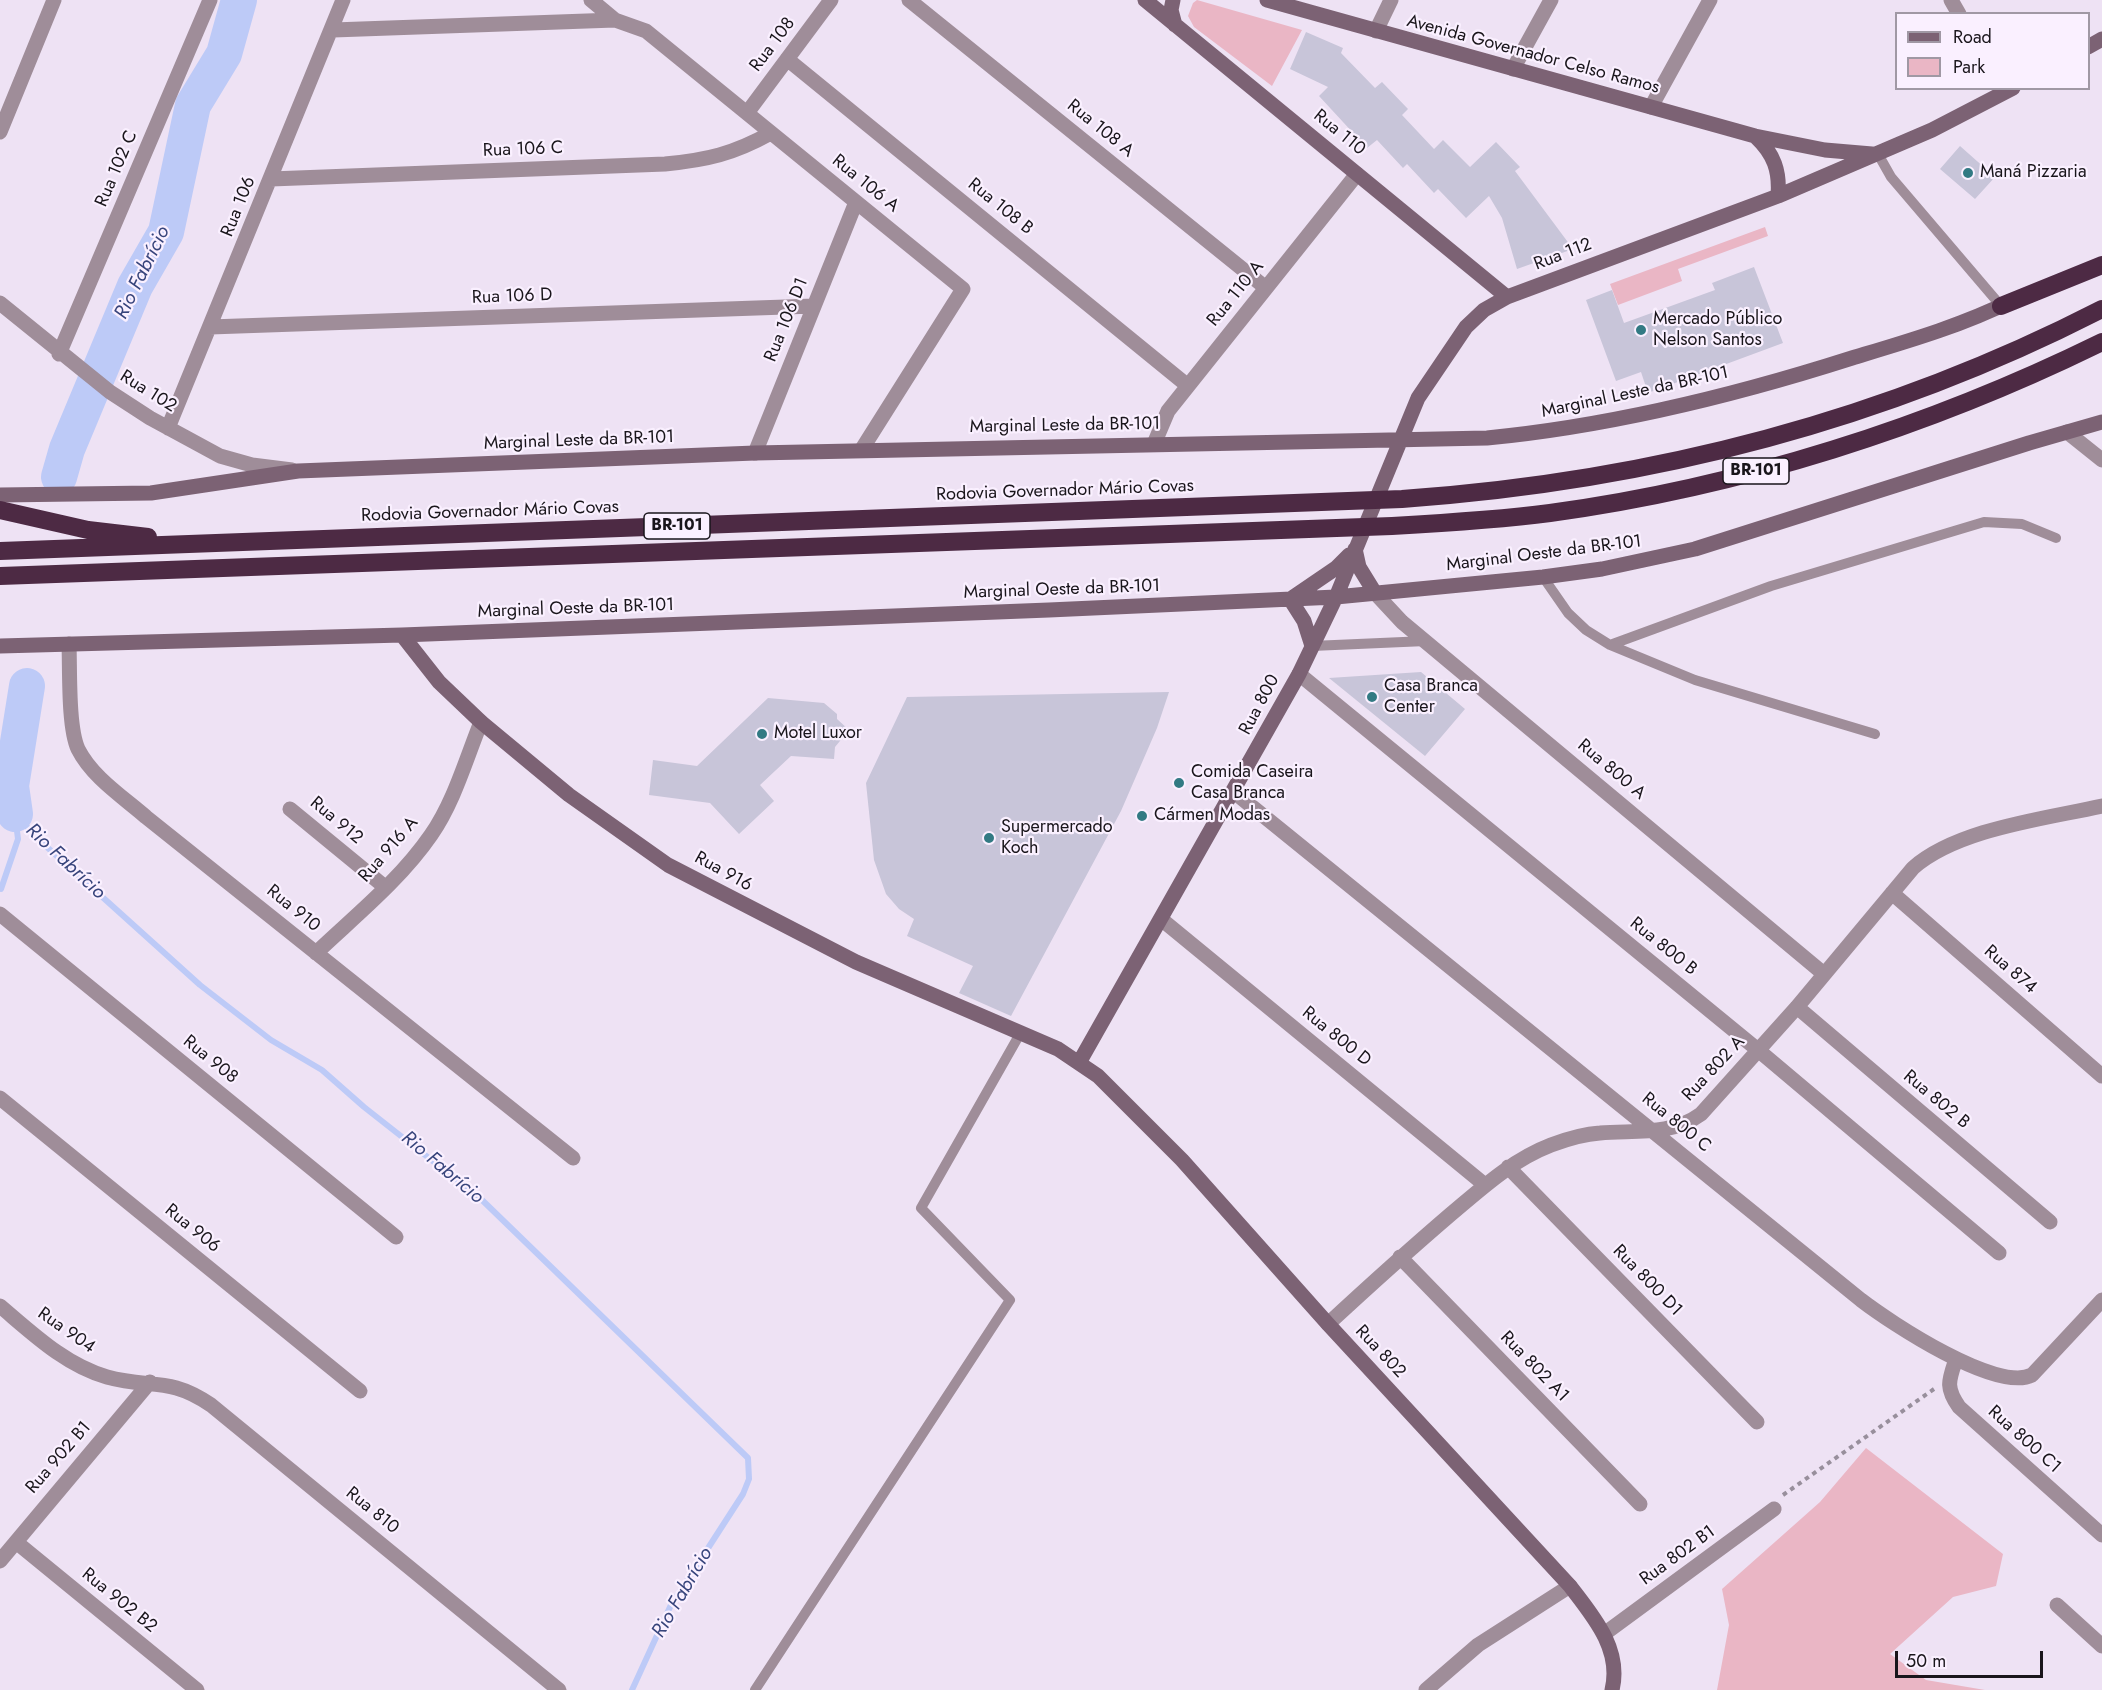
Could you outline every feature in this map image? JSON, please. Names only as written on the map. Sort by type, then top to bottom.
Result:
[{"type":"highway","points":[[2001,306],[2102,265]]},
{"type":"highway","name":"Rodovia Governador Mário Covas","points":[[0,551],[1402,500],[1568,482],[1652,466],[1756,442],[1872,407],[2012,352],[2102,309]]},
{"type":"highway","name":"BR-101","points":[[0,576],[1348,528],[1551,513],[1666,492],[1773,466],[1925,418],[2102,342]]},
{"type":"highway","points":[[0,510],[88,530],[204,544]]},
{"type":"main road","name":"Rua 110","points":[[1145,0],[1508,297]]},
{"type":"main road","points":[[1173,0],[1175,25]]},
{"type":"main road","name":"Avenida Governador Celso Ramos","points":[[1266,0],[1755,136],[1825,150],[1878,154]]},
{"type":"main road","points":[[1878,154],[2007,90]]},
{"type":"main road","points":[[1755,136],[1773,157],[1778,169],[1778,196]]},
{"type":"main road","name":"Rua 112","points":[[1369,514],[1419,398],[1454,343],[1484,310],[1508,297],[1778,196],[1878,154]]},
{"type":"main road","name":"Marginal Leste da BR-101","points":[[0,495],[151,493],[298,471],[862,449],[1487,438],[1534,433],[1665,410],[1812,371],[1899,344],[2001,306],[2102,255]]},
{"type":"main road","name":"Marginal Oeste da BR-101","points":[[0,646],[402,635],[1335,597],[1543,577],[1602,569],[1695,549],[2102,422]]},
{"type":"main road","name":"Rua 800","points":[[1080,1061],[1299,674],[1335,597],[1369,514]]},
{"type":"main road","points":[[1355,549],[1359,567],[1375,593]]},
{"type":"main road","points":[[1312,646],[1304,621],[1290,599],[1336,568],[1355,549]]},
{"type":"main road","name":"Rua 916","points":[[402,635],[440,682],[481,722],[569,795],[675,869],[856,962],[1021,1032],[1080,1061]]},
{"type":"main road","name":"Rua 802","points":[[1080,1061],[1104,1081],[1174,1152],[1328,1324],[1570,1586],[1604,1634],[1614,1662],[1612,1690]]},
{"type":"street","points":[[0,132],[54,0]]},
{"type":"street","name":"Rua 102 C","points":[[59,354],[210,0]]},
{"type":"street","name":"Rua 106","points":[[168,428],[333,30],[343,0]]},
{"type":"street","name":"Rua 106 A","points":[[591,0],[615,20],[646,31],[963,289],[862,449]]},
{"type":"street","name":"Rua 108","points":[[747,113],[831,0]]},
{"type":"street","name":"Rua 108 A","points":[[909,0],[1266,288]]},
{"type":"street","points":[[1376,31],[1391,0]]},
{"type":"street","points":[[1513,69],[1551,0]]},
{"type":"street","points":[[1651,107],[1710,0]]},
{"type":"street","points":[[333,30],[615,20]]},
{"type":"street","name":"Rua 108 B","points":[[787,59],[1188,386]]},
{"type":"street","name":"Rua 106 C","points":[[271,179],[665,164],[709,160],[739,151],[771,133]]},
{"type":"street","name":"Rua 110 A","points":[[1154,444],[1168,411],[1357,174]]},
{"type":"street","name":"Rua 106 D1","points":[[755,453],[856,202]]},
{"type":"street","name":"Rua 102","points":[[0,303],[59,354],[110,392],[168,428],[220,456],[252,465],[298,471]]},
{"type":"street","name":"Rua 106 D","points":[[210,327],[814,306]]},
{"type":"street","points":[[2067,432],[2102,460]]},
{"type":"street","name":"Rua 800 A","points":[[1375,593],[1402,622],[1824,974]]},
{"type":"street","name":"Rua 910","points":[[69,644],[74,732],[77,747],[92,770],[146,817],[573,1158]]},
{"type":"street","name":"Rua 800 B","points":[[1299,674],[1758,1050],[1999,1253]]},
{"type":"street","name":"Rua 916 A","points":[[316,953],[385,887],[431,834],[450,798],[481,722]]},
{"type":"street","name":"Rua 800 C","points":[[1234,792],[1656,1131],[1879,1314],[1956,1359],[1994,1374],[2022,1380],[2032,1375],[2102,1300]]},
{"type":"street","name":"Rua 802 A","points":[[1328,1324],[1400,1257],[1485,1185],[1530,1154],[1576,1137],[1599,1133],[1656,1131],[1690,1122],[1701,1114],[1797,1007],[1913,868],[1944,846],[1974,836],[2101,807]]},
{"type":"street","name":"Rua 912","points":[[290,809],[385,887]]},
{"type":"street","name":"Rua 874","points":[[1892,893],[2102,1076]]},
{"type":"street","name":"Rua 908","points":[[0,914],[396,1237]]},
{"type":"street","name":"Rua 800 D","points":[[1161,918],[1485,1185]]},
{"type":"street","name":"Rua 802 B","points":[[1797,1007],[2050,1222]]},
{"type":"street","name":"Rua 906","points":[[0,1098],[360,1391]]},
{"type":"street","name":"Rua 800 D1","points":[[1508,1167],[1757,1422]]},
{"type":"street","name":"Rua 802 A1","points":[[1400,1257],[1640,1504]]},
{"type":"street","name":"Rua 904","points":[[0,1306],[69,1360],[108,1377],[150,1383]]},
{"type":"street","points":[[1949,1378],[1956,1359]]},
{"type":"street","name":"Rua 800 C1","points":[[1949,1378],[1950,1393],[1959,1407],[2102,1535]]},
{"type":"street","name":"Rua 902 B1","points":[[0,1561],[150,1383]]},
{"type":"street","name":"Rua 810","points":[[150,1383],[168,1384],[192,1391],[212,1405],[559,1690]]},
{"type":"street","name":"Rua 802 B1","points":[[1604,1634],[1774,1509]]},
{"type":"street","name":"Rua 902 B2","points":[[16,1542],[197,1690]]},
{"type":"street","points":[[1426,1690],[1478,1645],[1570,1586]]},
{"type":"street","points":[[2057,1605],[2102,1646]]},
{"type":"lane","points":[[1878,154],[1891,177],[2001,306]]},
{"type":"lane","points":[[1610,645],[1771,586],[1984,522],[2022,524],[2056,538]]},
{"type":"lane","points":[[1543,577],[1568,613],[1586,630],[1610,645],[1695,680],[1875,734]]},
{"type":"lane","points":[[1312,646],[1426,641]]},
{"type":"lane","points":[[755,1690],[1010,1300],[921,1208],[1021,1032]]},
{"type":"path","points":[[1774,1509],[1785,1492],[1949,1378]]},
{"type":"green space","points":[[1197,0],[1302,30],[1272,86],[1194,27],[1188,16],[1193,3]]},
{"type":"green space","points":[[1765,227],[1768,236],[1678,269],[1682,281],[1618,305],[1610,284]]},
{"type":"green space","points":[[1866,1448],[2003,1554],[1996,1586],[1953,1597],[1890,1654],[1926,1680],[1985,1690],[1717,1690],[1729,1625],[1722,1589],[1820,1502]]},
{"type":"building","points":[[1306,32],[1343,48],[1341,53],[1375,88],[1382,82],[1408,109],[1402,115],[1434,149],[1443,140],[1470,167],[1496,142],[1520,167],[1515,171],[1573,249],[1517,269],[1502,218],[1489,196],[1466,218],[1438,189],[1434,193],[1407,164],[1403,168],[1377,140],[1367,148],[1319,96],[1328,87],[1290,69]]},
{"type":"building","name":"Maná Pizzaria","points":[[1960,146],[1995,177],[1975,199],[1940,169]]},
{"type":"building","name":"Mercado Público Nelson Santos","points":[[1754,267],[1783,343],[1648,393],[1641,372],[1616,381],[1586,300],[1612,290],[1624,323],[1715,290],[1712,283]]},
{"type":"building","points":[[1421,672],[1465,709],[1425,756],[1329,678]]},
{"type":"building","name":"Supermercado Koch","points":[[1169,692],[1157,728],[1121,811],[1011,1016],[959,993],[973,966],[907,936],[914,919],[899,909],[886,894],[874,860],[866,783],[907,697]]},
{"type":"building","points":[[768,698],[824,703],[837,714],[837,719],[849,730],[835,747],[834,759],[791,756],[760,785],[774,801],[739,834],[710,803],[649,795],[653,760],[697,766]]},
{"type":"waterway","name":"Rio Fabrício","points":[[59,477],[67,449],[135,286],[166,232],[193,105],[224,54],[239,0]]},
{"type":"waterway","name":"Rio Fabrício","points":[[15,814],[11,786],[27,686]]},
{"type":"waterway","name":"Rio Fabrício","points":[[15,814],[38,839],[200,985],[271,1040],[322,1070],[364,1107],[481,1199],[748,1458],[749,1479],[743,1494],[670,1607],[632,1690]]},
{"type":"waterway","points":[[1,889],[18,839],[15,815]]},
{"type":"place","name":"Maná Pizzaria","points":[[1968,173]]},
{"type":"place","name":"Mercado Público Nelson Santos","points":[[1641,330]]},
{"type":"place","name":"Casa Branca Center","points":[[1372,697]]},
{"type":"place","name":"Motel Luxor","points":[[762,734]]},
{"type":"place","name":"Comida Caseira Casa Branca","points":[[1179,783]]},
{"type":"place","name":"Cármen Modas","points":[[1142,816]]},
{"type":"place","name":"Supermercado Koch","points":[[989,838]]}]
